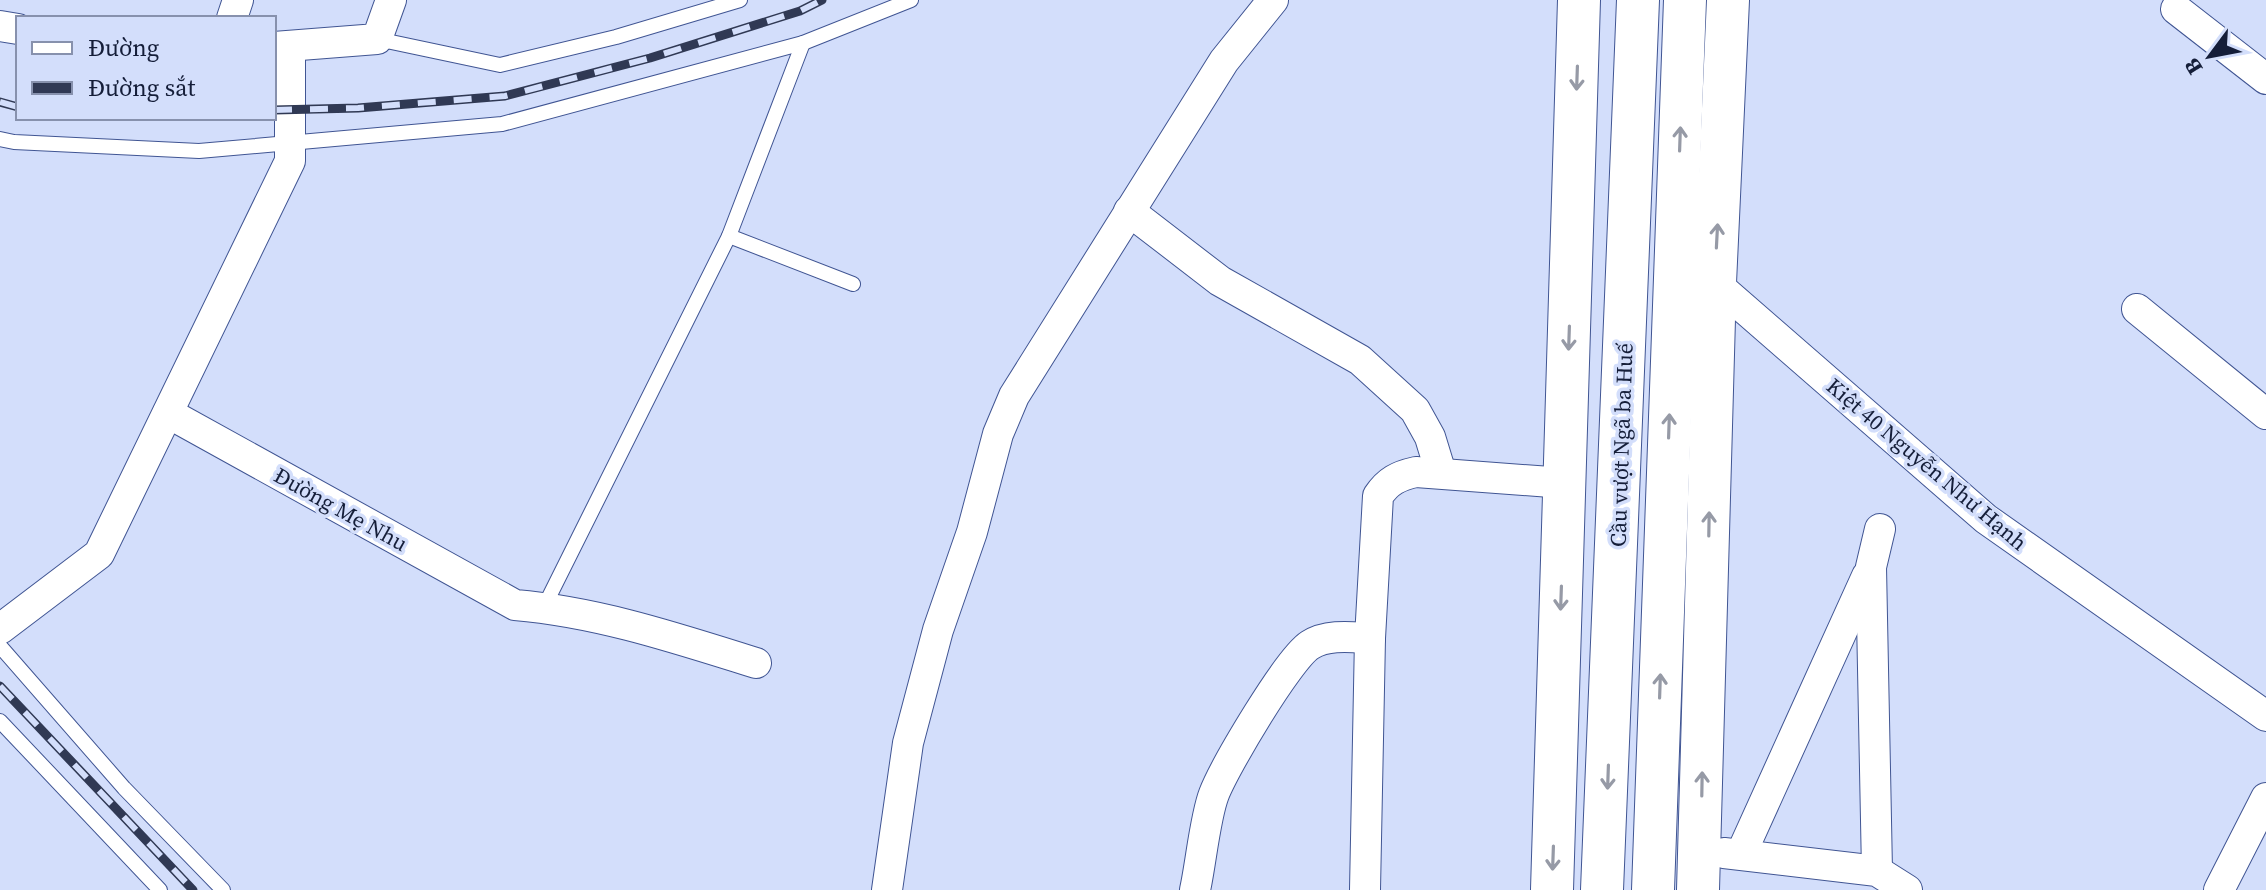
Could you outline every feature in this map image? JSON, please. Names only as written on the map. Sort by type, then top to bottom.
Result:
[{"type":"main road","points":[[1552,890],[1579,0]]},
{"type":"main road","name":"Cầu vượt Ngã ba Huế","points":[[1602,890],[1638,0]]},
{"type":"main road","points":[[1653,890],[1685,0]]},
{"type":"main road","points":[[1713,865],[1715,283],[1728,0]]},
{"type":"street","points":[[0,629],[99,554],[168,413],[290,151],[282,46],[377,39],[391,0]]},
{"type":"street","points":[[887,890],[908,743],[938,630],[972,532],[998,434],[1014,396],[1224,61],[1273,0]]},
{"type":"street","points":[[2176,9],[2266,79]]},
{"type":"street","points":[[1129,211],[1220,281],[1360,360],[1415,410],[1430,437],[1441,473]]},
{"type":"street","name":"Kiệt 40 Nguyễn Như Hạnh","points":[[1715,283],[1986,519],[2266,716]]},
{"type":"street","points":[[2137,309],[2266,414]]},
{"type":"street","name":"Đường Mẹ Nhu","points":[[168,413],[529,606],[637,625],[756,663]]},
{"type":"street","points":[[1365,890],[1370,638],[1378,496],[1386,484],[1416,472],[1564,483]]},
{"type":"street","points":[[1877,871],[1871,567],[1880,529]]},
{"type":"street","points":[[1871,567],[1713,865],[1877,871],[1907,890]]},
{"type":"street","points":[[1195,890],[1214,794],[1255,720],[1295,658],[1312,643],[1339,636],[1370,638]]},
{"type":"street","points":[[2219,890],[2266,798]]},
{"type":"lane","points":[[377,39],[500,65],[616,37],[740,0]]},
{"type":"lane","points":[[0,139],[199,151],[290,151],[502,124],[803,43],[911,0]]},
{"type":"lane","points":[[529,606],[729,236],[803,43]]},
{"type":"lane","points":[[729,236],[853,284]]},
{"type":"lane","points":[[0,646],[124,788],[223,890]]},
{"type":"lane","points":[[0,721],[160,890]]},
{"type":"railway","points":[[276,110],[358,108],[505,96],[650,58],[800,11],[822,0]]},
{"type":"railway","points":[[0,102],[16,106]]},
{"type":"railway","points":[[0,686],[193,890]]}]
